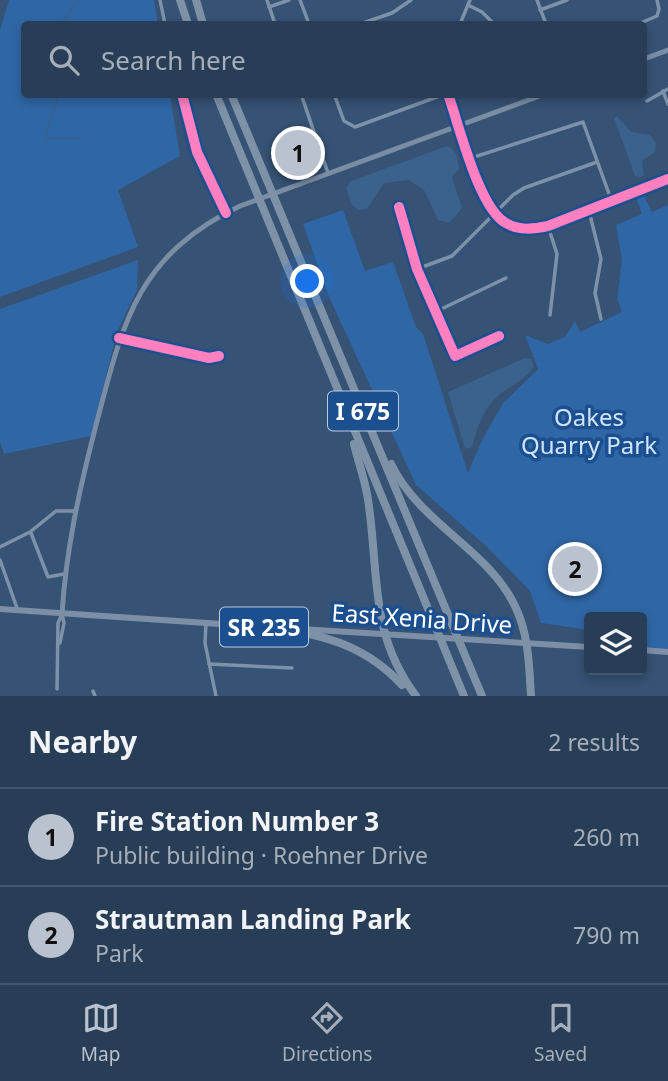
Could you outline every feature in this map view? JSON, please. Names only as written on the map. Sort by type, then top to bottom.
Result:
[{"type":"highway","points":[[180,0],[187,21]]},
{"type":"highway","points":[[196,0],[203,21]]},
{"type":"highway","name":"I 675","points":[[218,98],[464,696]]},
{"type":"highway","name":"I 675","points":[[233,98],[482,696]]},
{"type":"highway","points":[[335,344],[405,491],[501,584],[517,611],[528,644],[531,696]]},
{"type":"highway","points":[[338,395],[369,503],[383,634],[394,665],[414,696]]},
{"type":"highway","points":[[278,628],[320,634],[355,647],[382,666],[414,696]]},
{"type":"main road","points":[[647,58],[668,50]]},
{"type":"main road","points":[[62,614],[64,574],[74,511],[119,338],[135,300],[158,266],[194,232],[226,212],[534,98]]},
{"type":"main road","name":"East Xenia Drive","points":[[0,609],[584,647]]},
{"type":"main road","points":[[647,650],[668,652]]},
{"type":"street","points":[[160,0],[164,21]]},
{"type":"street","points":[[267,0],[274,21]]},
{"type":"street","points":[[269,7],[289,0]]},
{"type":"street","points":[[300,0],[308,21]]},
{"type":"street","points":[[369,21],[392,13],[411,0]]},
{"type":"street","points":[[537,0],[545,21]]},
{"type":"street","points":[[540,10],[567,0]]},
{"type":"street","points":[[646,21],[655,18],[659,12],[657,0]]},
{"type":"street","points":[[461,21],[469,3],[491,21]]},
{"type":"street","points":[[647,101],[665,90],[668,104]]},
{"type":"street","points":[[182,98],[197,152],[226,212]]},
{"type":"street","points":[[303,98],[328,173]]},
{"type":"street","points":[[336,98],[348,125],[357,126],[436,98]]},
{"type":"street","points":[[449,98],[494,214],[505,223],[519,228],[548,226],[668,179]]},
{"type":"street","points":[[471,158],[583,122],[612,202]]},
{"type":"street","points":[[417,269],[452,256],[524,188],[597,162]]},
{"type":"street","points":[[399,207],[417,269],[455,356],[499,336]]},
{"type":"street","points":[[589,211],[601,259],[595,293],[601,319]]},
{"type":"street","points":[[548,226],[557,254],[550,315]]},
{"type":"street","points":[[435,312],[506,278]]},
{"type":"street","points":[[119,338],[209,358],[219,356]]},
{"type":"street","points":[[0,547],[30,532],[56,511],[74,511]]},
{"type":"street","points":[[30,532],[48,577],[64,574]]},
{"type":"street","points":[[0,560],[18,610]]},
{"type":"street","points":[[57,689],[59,645],[63,635],[62,614]]},
{"type":"street","points":[[206,623],[205,643],[216,696]]},
{"type":"street","points":[[209,664],[292,668]]},
{"type":"green space","points":[[9,0],[154,0],[158,21],[21,21],[21,98],[170,98],[180,156],[118,190],[138,247],[0,297],[0,30]]},
{"type":"green space","name":"Oakes Quarry Park","points":[[643,194],[652,212],[668,205],[668,652],[647,651],[647,612],[584,612],[584,629],[541,623],[530,591],[486,546],[416,485],[330,299],[303,224],[343,210],[365,271],[393,262],[416,327],[423,334],[468,473],[482,440],[503,403],[538,369],[525,335],[548,344],[565,337],[575,321],[580,332],[622,312],[617,299],[622,261],[616,225],[642,214],[636,197]]},
{"type":"green space","points":[[138,260],[137,290],[117,332],[91,436],[4,454],[0,442],[0,309]]},
{"type":"shaded area","points":[[617,116],[631,132],[650,135],[656,143],[655,152],[642,161],[644,175],[640,177],[635,176],[614,118]]},
{"type":"shaded area","points":[[447,146],[455,152],[457,159],[459,169],[452,177],[462,208],[449,223],[438,220],[424,190],[409,180],[384,183],[367,209],[359,210],[352,205],[346,188],[351,181]]},
{"type":"shaded area","points":[[525,358],[531,359],[534,366],[531,371],[489,405],[472,447],[465,449],[448,392]]},
{"type":"waterway","points":[[63,21],[78,0]]},
{"type":"waterway","points":[[57,98],[46,138],[82,138]]},
{"type":"cycle path","points":[[183,98],[197,152],[226,213]]},
{"type":"cycle path","points":[[449,98],[464,145],[487,201],[496,215],[511,226],[527,229],[548,226],[668,179]]},
{"type":"cycle path","points":[[399,207],[417,269],[455,356],[499,336]]},
{"type":"cycle path","points":[[119,338],[209,358],[219,356]]},
{"type":"place","name":"Fire Station Number 3","points":[[298,153]]},
{"type":"place","name":"Strautman Landing Park","points":[[575,569]]}]
